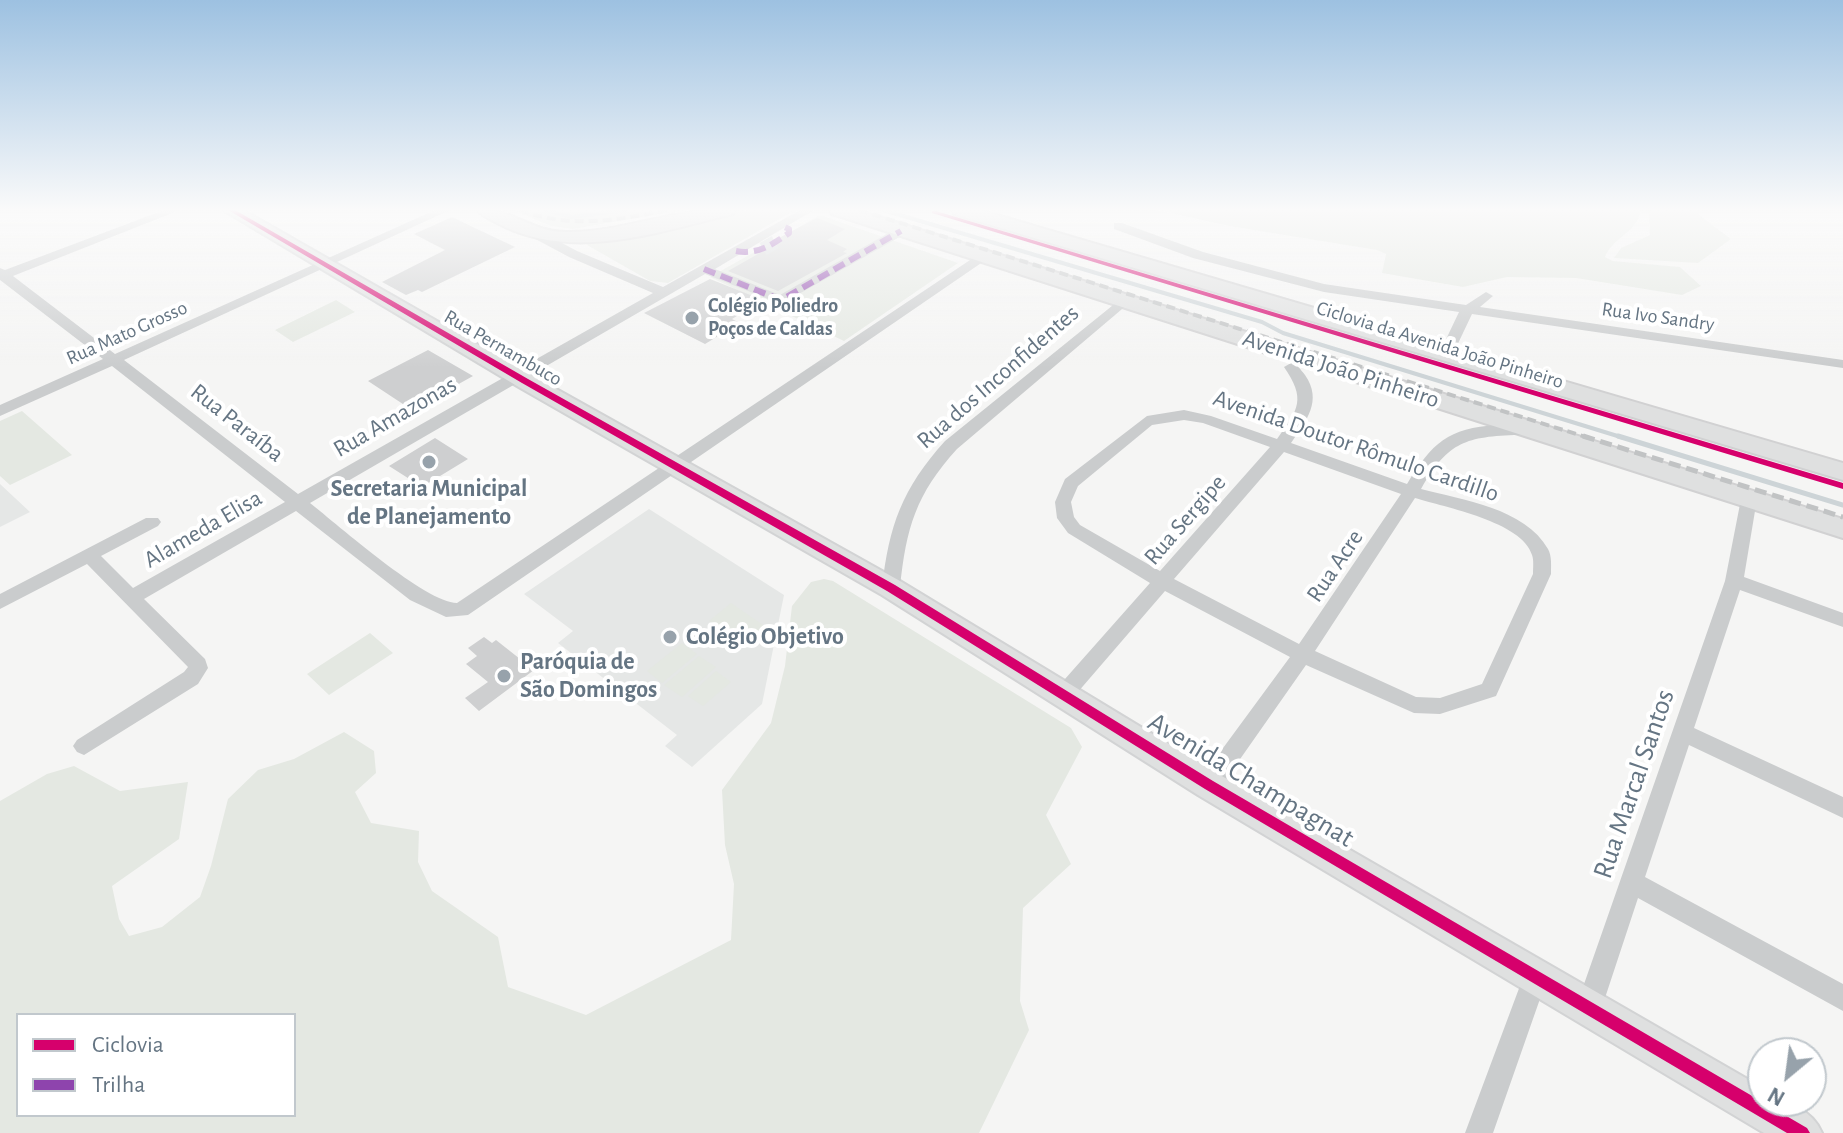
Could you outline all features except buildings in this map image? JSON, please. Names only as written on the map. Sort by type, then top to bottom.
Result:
[{"type":"main road","name":"Avenida João Pinheiro","points":[[1003,263],[1123,301],[1229,329],[1494,426],[1530,429],[1843,529]]},
{"type":"main road","name":"Avenida João Pinheiro","points":[[1130,263],[1843,472]]},
{"type":"main road","points":[[1229,329],[1249,300]]},
{"type":"street","points":[[1,274],[31,263]]},
{"type":"street","points":[[597,263],[663,292]]},
{"type":"street","points":[[601,263],[605,266]]},
{"type":"street","name":"Rua Amazonas","points":[[300,501],[514,375],[715,263]]},
{"type":"street","points":[[704,269],[781,300],[846,263]]},
{"type":"street","points":[[675,467],[975,263]]},
{"type":"street","name":"Rua Ivo Sandry","points":[[1228,263],[1311,285],[1843,364]]},
{"type":"street","name":"Rua Mato Grosso","points":[[0,411],[324,264]]},
{"type":"street","name":"Rua Pernambuco","points":[[324,264],[675,467]]},
{"type":"street","name":"Rua Paraíba","points":[[1,274],[300,501],[417,595],[446,610],[461,610],[675,467]]},
{"type":"street","points":[[1446,354],[1467,310],[1486,296]]},
{"type":"street","name":"Rua dos Inconfidentes","points":[[891,588],[900,523],[912,492],[927,470],[951,445],[1123,301]]},
{"type":"street","name":"Rua Sergipe","points":[[1064,694],[1281,445],[1307,408],[1308,395],[1302,380],[1291,367]]},
{"type":"street","name":"Avenida Doutor Rômulo Cardillo","points":[[1184,415],[1206,419],[1413,492],[1493,515],[1528,535],[1541,553],[1542,574],[1489,690],[1440,706],[1414,705],[1304,655],[1164,582],[1086,539],[1066,518],[1063,502],[1071,483],[1135,429],[1166,416],[1184,415]]},
{"type":"street","name":"Rua Acre","points":[[1209,785],[1304,655],[1413,492],[1437,450],[1449,441],[1494,426]]},
{"type":"street","name":"Avenida Champagnat","points":[[675,467],[891,588],[1209,785],[1802,1133]]},
{"type":"street","name":"Rua Marcal Santos","points":[[1589,1007],[1685,733],[1734,581],[1749,499]]},
{"type":"street","name":"Alameda Elisa","points":[[130,598],[300,501]]},
{"type":"street","points":[[0,602],[152,522]]},
{"type":"street","points":[[84,746],[196,673],[198,664],[89,555]]},
{"type":"street","points":[[1734,581],[1843,620]]},
{"type":"street","points":[[1685,733],[1843,808]]},
{"type":"street","points":[[1633,883],[1843,998]]},
{"type":"street","points":[[1479,1133],[1536,976]]},
{"type":"shaded area","points":[[618,263],[703,263],[668,283],[650,281]]},
{"type":"shaded area","points":[[735,263],[958,263],[844,341],[710,277]]},
{"type":"shaded area","points":[[1384,263],[1634,263],[1680,267],[1701,286],[1682,295],[1576,278],[1507,277],[1463,287],[1382,273]]},
{"type":"shaded area","points":[[336,300],[355,312],[293,342],[275,330]]},
{"type":"shaded area","points":[[22,411],[72,455],[10,485],[0,476],[0,421]]},
{"type":"shaded area","points":[[0,484],[30,512],[0,527]]},
{"type":"shaded area","name":"Colégio Objetivo","points":[[649,509],[784,595],[762,704],[692,767],[665,746],[677,735],[558,643],[573,631],[524,594]]},
{"type":"shaded area","points":[[824,579],[833,581],[1071,728],[1082,747],[1046,815],[1071,864],[1023,908],[1020,1001],[1029,1030],[979,1133],[0,1133],[0,801],[47,774],[74,766],[120,791],[188,782],[179,839],[112,886],[119,919],[129,936],[162,927],[200,897],[228,799],[258,770],[294,759],[344,732],[374,751],[376,773],[355,792],[371,823],[419,831],[418,862],[432,891],[498,937],[508,987],[586,1015],[731,940],[734,884],[725,845],[722,790],[771,723],[785,666],[792,606],[811,582]]},
{"type":"shaded area","points":[[731,603],[766,627],[744,645],[709,621]]},
{"type":"shaded area","points":[[370,633],[393,653],[329,695],[307,674]]},
{"type":"shaded area","points":[[682,643],[697,654],[662,683],[647,671]]},
{"type":"shaded area","points":[[699,656],[716,667],[682,697],[664,685]]},
{"type":"shaded area","points":[[716,671],[731,682],[703,706],[688,696]]},
{"type":"waterway","points":[[1062,263],[1262,322],[1283,333],[1624,438]]},
{"type":"waterway","points":[[1618,436],[1843,505]]},
{"type":"railway","points":[[1028,263],[1589,438]]},
{"type":"railway","points":[[1583,436],[1843,517]]},
{"type":"marked path","points":[[704,269],[781,300],[846,263]]},
{"type":"cycle path","points":[[322,263],[891,588],[1209,785],[1802,1133]]},
{"type":"cycle path","name":"Ciclovia da Avenida João Pinheiro","points":[[1103,263],[1843,486]]},
{"type":"place","name":"Colégio Poliedro Poços de Caldas","points":[[692,318]]},
{"type":"place","name":"Secretaria Municipal de Planejamento","points":[[429,462]]},
{"type":"place","name":"Colégio Objetivo","points":[[670,637]]},
{"type":"place","name":"Paróquia de São Domingos","points":[[504,676]]}]
